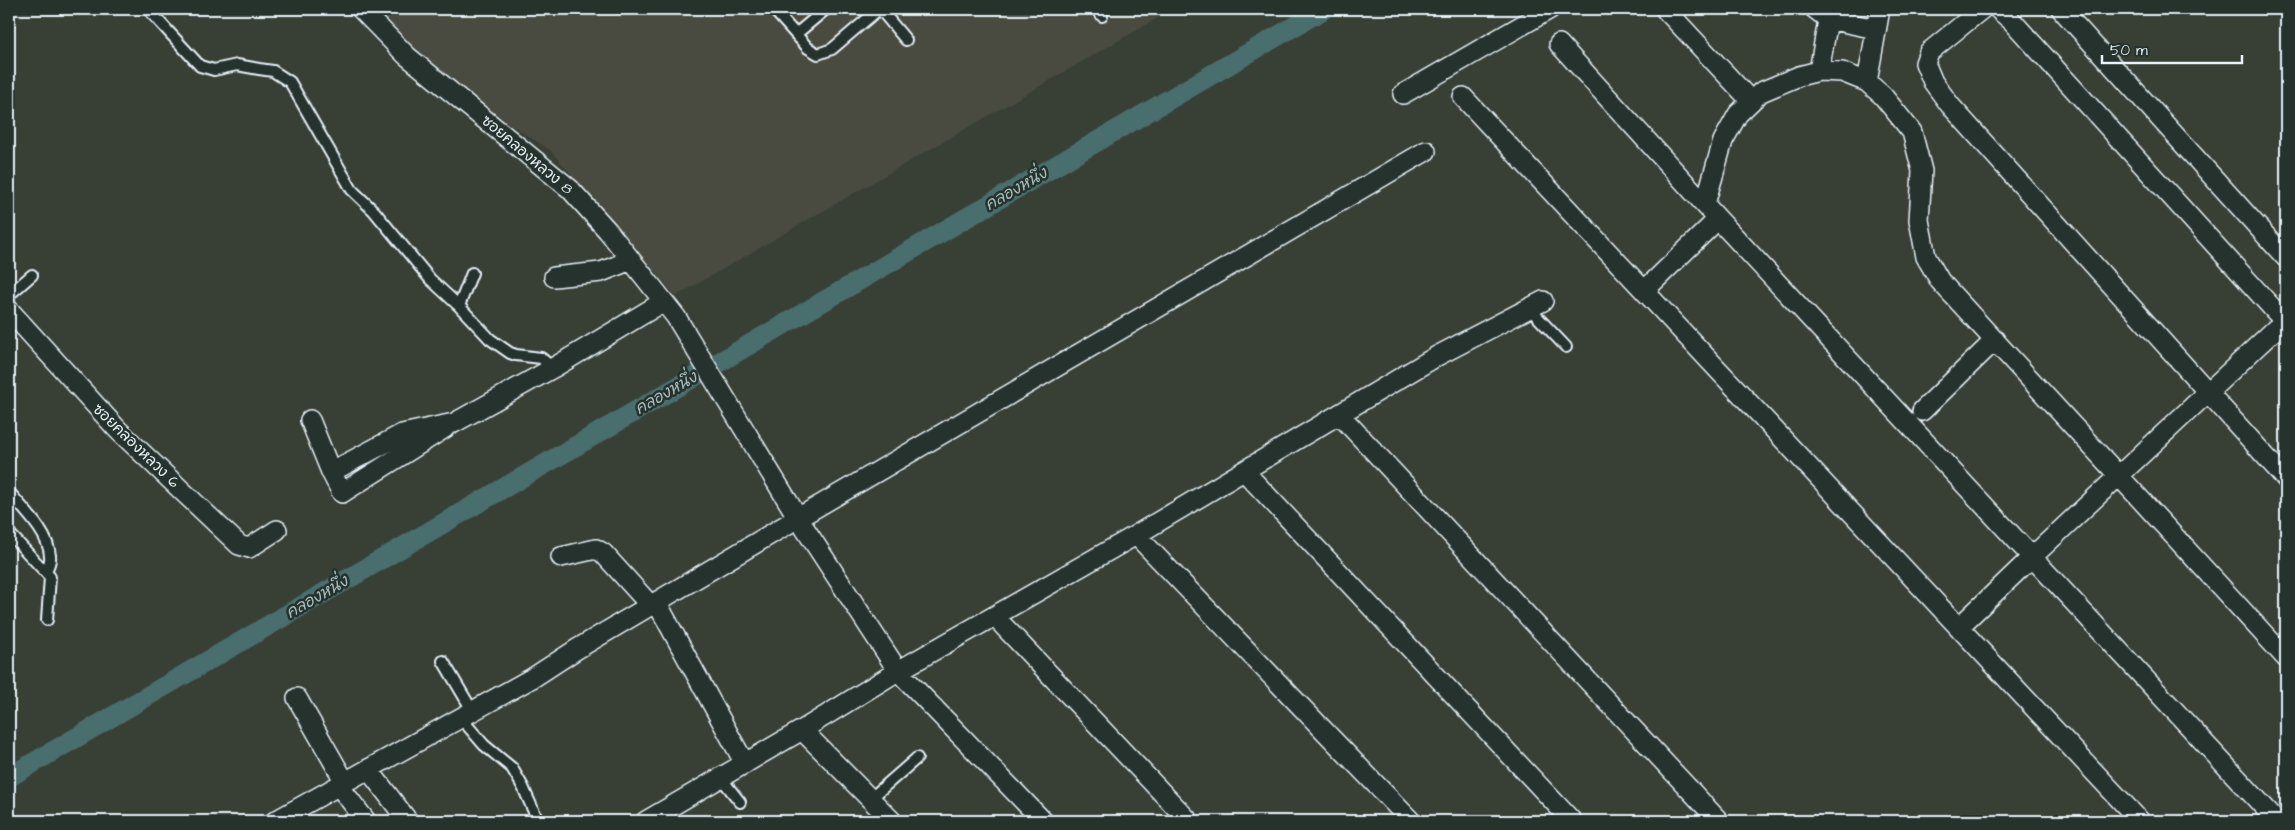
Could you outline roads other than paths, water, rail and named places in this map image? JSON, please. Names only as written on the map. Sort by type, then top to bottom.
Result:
[{"type":"street","name":"ซอยคลองหลวง 8","points":[[361,9],[407,56],[570,189],[608,231],[676,317],[798,518],[898,671],[1042,821]]},
{"type":"street","points":[[1403,94],[1550,9]]},
{"type":"street","points":[[1665,9],[1751,101]]},
{"type":"street","points":[[1867,82],[1880,9]]},
{"type":"street","points":[[1982,9],[1929,52],[1925,63],[1933,82],[1950,105],[2286,480]]},
{"type":"street","points":[[1959,627],[2285,322],[2013,22],[1998,9]]},
{"type":"street","points":[[2061,9],[2286,258]]},
{"type":"street","points":[[1819,71],[1825,12],[1876,29]]},
{"type":"street","points":[[1559,44],[1718,219],[2278,821]]},
{"type":"street","points":[[1705,204],[1723,141],[1738,114],[1762,92],[1799,76],[1819,71],[1842,72],[1867,82],[1883,96],[1912,132],[1922,171],[1919,220],[1926,256],[1940,281],[2286,658]]},
{"type":"street","points":[[1463,97],[1646,290],[2140,821]]},
{"type":"street","points":[[275,821],[534,677],[577,649],[798,518],[1426,151]]},
{"type":"street","points":[[1646,290],[1718,219]]},
{"type":"street","points":[[554,277],[601,272],[631,260]]},
{"type":"street","points":[[310,420],[331,472],[402,434],[454,423],[664,302]]},
{"type":"street","points":[[646,821],[667,816],[721,778],[898,671],[1136,536],[1437,356],[1536,304]]},
{"type":"street","name":"ซอยคลองหลวง 6","points":[[9,310],[118,430],[239,545],[249,548],[277,530]]},
{"type":"street","points":[[1922,411],[1995,340]]},
{"type":"street","points":[[1339,414],[1719,821]]},
{"type":"street","points":[[1244,472],[1572,821]]},
{"type":"street","points":[[1136,536],[1411,821]]},
{"type":"street","points":[[561,557],[596,549],[603,553],[654,605],[745,764]]},
{"type":"street","points":[[995,617],[1189,821]]},
{"type":"street","points":[[297,698],[342,784],[366,821]]},
{"type":"street","points":[[802,730],[892,821]]},
{"type":"street","points":[[368,769],[408,821]]},
{"type":"lane","points":[[148,9],[200,66],[214,70],[237,65],[273,71],[290,82],[352,190],[374,211],[430,279],[490,338],[516,355],[541,358],[552,368]]},
{"type":"lane","points":[[773,9],[808,48],[818,54],[824,53],[880,9],[906,40]]},
{"type":"lane","points":[[796,34],[826,9]]},
{"type":"lane","points":[[459,306],[472,273]]},
{"type":"lane","points":[[9,295],[32,275]]},
{"type":"lane","points":[[1536,304],[1566,347]]},
{"type":"lane","points":[[9,492],[46,542],[50,555],[46,572]]},
{"type":"lane","points":[[9,534],[46,572],[50,584],[47,620]]},
{"type":"lane","points":[[443,661],[466,714],[484,745],[512,768],[523,787],[538,821]]},
{"type":"lane","points":[[870,799],[917,758]]},
{"type":"lane","points":[[721,778],[740,802]]},
{"type":"waterway","name":"คลองหนึ่ง","points":[[9,777],[1324,9]]}]
